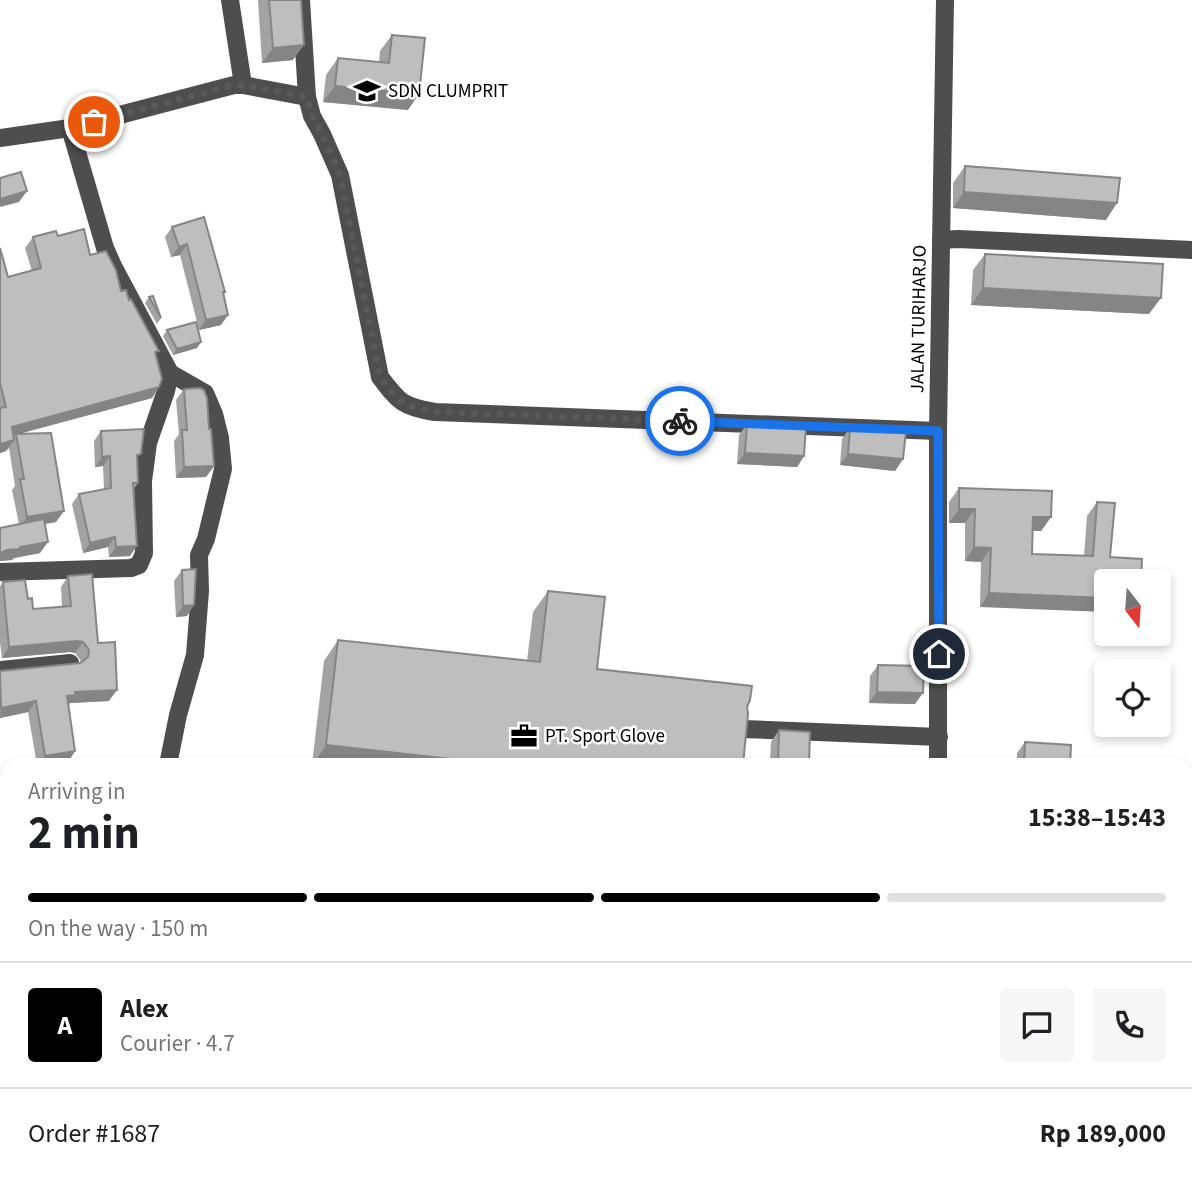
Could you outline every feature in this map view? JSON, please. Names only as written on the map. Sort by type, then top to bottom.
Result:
[{"type":"street","points":[[230,0],[243,85]]},
{"type":"street","points":[[301,0],[307,97],[312,116],[340,175],[380,377],[400,401],[413,408],[435,412],[938,431]]},
{"type":"street","name":"JALAN TURIHARJO","points":[[938,758],[938,431],[944,0]]},
{"type":"street","points":[[0,138],[70,128],[234,85],[307,97]]},
{"type":"street","points":[[70,128],[105,248],[113,266],[170,373],[205,393],[220,438],[223,469],[206,540],[199,555],[200,591],[195,654],[169,758]]},
{"type":"street","points":[[941,240],[1192,250]]},
{"type":"street","points":[[0,572],[131,568],[139,565],[145,544],[143,481],[148,443],[170,373]]},
{"type":"street","points":[[0,670],[70,663]]},
{"type":"street","points":[[743,729],[939,737]]},
{"type":"building","points":[[269,0],[301,0],[304,45],[273,48]]},
{"type":"building","points":[[392,35],[425,38],[419,94],[335,86],[338,58],[389,63]]},
{"type":"building","points":[[965,166],[1120,178],[1117,203],[964,192]]},
{"type":"building","points":[[21,172],[27,191],[0,199],[0,178]]},
{"type":"building","points":[[204,217],[225,292],[228,315],[206,320],[187,244],[179,247],[172,227]]},
{"type":"building","points":[[84,229],[90,255],[106,251],[116,270],[121,291],[126,290],[129,300],[131,299],[159,351],[155,352],[162,379],[159,387],[12,427],[14,440],[0,444],[0,408],[6,407],[0,383],[0,248],[8,277],[41,268],[33,237],[56,231],[58,236]]},
{"type":"building","points":[[985,254],[1163,264],[1161,298],[983,288]]},
{"type":"building","points":[[153,296],[161,318],[149,297]]},
{"type":"building","points":[[196,322],[201,342],[177,349],[167,330]]},
{"type":"building","points":[[184,389],[204,390],[207,398],[214,466],[184,467],[182,430],[187,430]]},
{"type":"building","points":[[747,424],[806,426],[804,456],[745,453]]},
{"type":"building","points":[[850,428],[906,431],[903,459],[848,454]]},
{"type":"building","points":[[144,429],[141,454],[137,455],[138,483],[133,483],[137,546],[116,547],[115,537],[90,543],[79,494],[111,488],[110,456],[102,457],[101,431]]},
{"type":"building","points":[[51,433],[64,511],[27,517],[16,434]]},
{"type":"building","points":[[959,488],[1052,491],[1051,517],[1033,517],[1032,554],[1093,556],[1097,502],[1115,503],[1110,557],[1142,559],[1142,569],[1094,569],[1094,597],[989,593],[991,548],[974,547],[975,509],[959,509]]},
{"type":"building","points":[[44,519],[48,542],[0,553],[0,528]]},
{"type":"building","points":[[196,569],[194,605],[183,606],[182,570]]},
{"type":"building","points":[[92,574],[98,643],[115,642],[117,690],[75,692],[76,695],[67,696],[75,751],[45,756],[36,701],[1,708],[0,671],[80,663],[88,657],[89,650],[83,642],[77,641],[9,647],[3,582],[25,580],[28,599],[32,598],[33,609],[71,606],[68,576]]},
{"type":"building","name":"PT. Sport Glove","points":[[548,591],[605,597],[597,669],[752,686],[747,707],[744,758],[442,758],[326,745],[338,640],[540,662]]},
{"type":"building","points":[[878,665],[924,666],[923,693],[877,692]]},
{"type":"building","points":[[779,730],[810,732],[809,758],[778,758]]},
{"type":"building","points":[[1025,742],[1071,745],[1070,758],[1024,758]]},
{"type":"way so far","points":[[94,122],[234,85],[307,97],[312,116],[340,175],[380,377],[400,401],[413,408],[435,412],[680,421]]},
{"type":"place","name":"SDN CLUMPRIT","points":[[367,91]]},
{"type":"place","name":"PT. Sport Glove","points":[[524,736]]},
{"type":"route","points":[[680,421],[938,431],[939,654]]}]
